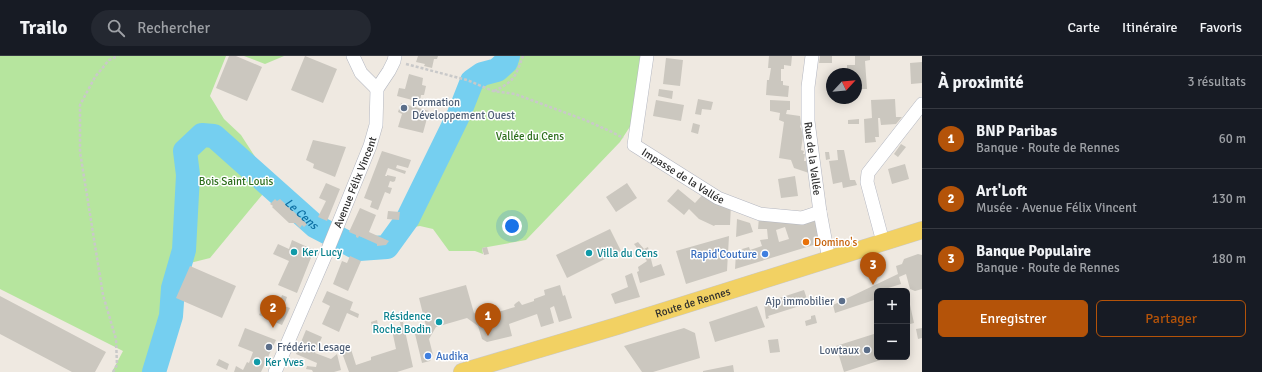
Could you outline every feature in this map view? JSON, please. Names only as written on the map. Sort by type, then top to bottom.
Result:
[{"type":"main road","name":"Route de Rennes","points":[[462,372],[617,326],[922,230]]},
{"type":"street","points":[[354,56],[360,73],[377,89],[394,61],[399,60]]},
{"type":"street","name":"Impasse de la Vallée","points":[[647,56],[634,145],[718,198],[760,214],[802,218],[820,212]]},
{"type":"street","name":"Rue de la Vallée","points":[[812,56],[808,87],[808,121],[820,212],[829,260]]},
{"type":"street","name":"Avenue Félix Vincent","points":[[274,372],[326,254],[370,146],[376,125],[377,89]]},
{"type":"street","points":[[883,242],[867,182],[868,172],[922,104]]},
{"type":"path","points":[[113,372],[117,365],[116,340],[103,295],[80,152],[80,106],[95,78],[109,60],[118,56]]},
{"type":"path","points":[[494,92],[509,84],[515,78],[523,56]]},
{"type":"path","points":[[399,60],[467,80],[494,92],[515,94],[585,120],[612,132]]},
{"type":"green space","name":"Bois Saint Louis","points":[[0,56],[226,56],[210,96],[224,119],[241,135],[272,183],[210,258],[186,264],[175,298],[172,340],[159,372],[112,372],[123,351],[0,289]]},
{"type":"green space","points":[[244,56],[284,56],[265,64]]},
{"type":"green space","name":"Vallée du Cens","points":[[513,56],[642,56],[631,125],[620,142],[526,240],[482,248],[483,254],[475,251],[449,251],[433,229],[420,226],[414,227],[413,220],[466,110],[473,84],[505,68]]},
{"type":"building","points":[[229,56],[236,56],[262,67],[247,101],[216,88]]},
{"type":"building","points":[[305,56],[337,69],[323,103],[291,90]]},
{"type":"building","points":[[418,56],[438,56],[437,59],[434,59],[432,68],[424,66],[425,64],[416,62]]},
{"type":"building","points":[[769,56],[792,56],[791,66],[784,65],[784,69],[781,69],[781,81],[783,81],[783,85],[789,86],[788,97],[766,95],[767,80],[769,80],[771,68],[768,68]]},
{"type":"building","points":[[820,56],[832,56],[832,63],[819,63]]},
{"type":"building","points":[[855,56],[870,56],[870,60],[865,61],[867,89],[862,89],[862,68],[847,68],[847,65],[855,65]]},
{"type":"building","points":[[666,58],[683,60],[680,86],[663,84]]},
{"type":"building","points":[[922,62],[922,83],[911,84],[910,63]]},
{"type":"building","points":[[409,74],[423,78],[422,85],[426,86],[424,95],[421,95],[420,102],[397,96],[399,88],[405,89]]},
{"type":"building","points":[[659,89],[673,91],[672,99],[658,96]]},
{"type":"building","points":[[698,99],[713,102],[711,110],[702,109],[701,115],[695,114]]},
{"type":"building","points":[[895,99],[896,117],[902,117],[896,124],[881,125],[880,118],[878,118],[879,137],[875,137],[876,142],[865,143],[864,119],[872,118],[871,100]]},
{"type":"building","points":[[656,100],[684,105],[681,121],[653,116]]},
{"type":"building","points":[[770,100],[790,101],[790,110],[787,110],[786,114],[800,116],[800,127],[803,136],[801,150],[804,151],[804,161],[806,161],[809,173],[794,168],[791,160],[779,158],[784,122],[779,120],[780,113],[770,111]]},
{"type":"building","points":[[401,103],[429,111],[423,133],[398,127],[402,114],[398,112]]},
{"type":"building","points":[[859,119],[859,124],[848,124],[848,120]]},
{"type":"building","points":[[693,123],[700,125],[698,134],[691,132]]},
{"type":"building","points":[[313,140],[346,147],[335,177],[313,168],[314,164],[306,160]]},
{"type":"building","points":[[901,144],[906,147],[898,157],[894,154]]},
{"type":"building","points":[[837,150],[844,150],[850,180],[855,180],[857,185],[843,188],[842,182],[833,184],[829,161],[838,160]]},
{"type":"building","points":[[382,151],[411,160],[408,168],[397,165],[396,168],[406,171],[405,174],[388,168],[385,176],[396,177],[395,181],[390,181],[388,187],[392,188],[390,194],[385,192],[378,210],[370,207],[372,201],[364,198]]},
{"type":"building","points":[[825,152],[829,152],[830,159],[826,160]]},
{"type":"building","points":[[905,164],[909,179],[892,184],[888,169]]},
{"type":"building","points":[[795,176],[798,196],[781,198],[778,179]]},
{"type":"building","points":[[326,183],[340,189],[327,221],[318,217],[326,201],[319,198]]},
{"type":"building","points":[[627,183],[637,198],[616,212],[606,197]]},
{"type":"building","points":[[678,189],[695,203],[705,192],[731,205],[730,225],[714,226],[699,219],[689,209],[684,215],[667,201]]},
{"type":"building","points":[[275,199],[277,201],[280,199],[307,224],[304,227],[302,225],[300,228],[295,223],[289,223],[270,204]]},
{"type":"building","points":[[360,208],[376,215],[369,232],[389,241],[386,245],[377,246],[377,244],[359,236],[358,238],[356,235],[349,232]]},
{"type":"building","points":[[388,211],[400,212],[399,220],[387,219]]},
{"type":"building","points":[[759,217],[803,223],[815,221],[820,243],[735,269],[736,253],[749,247],[750,250],[762,246],[760,240],[768,239],[767,229],[758,229]],"holes":[[[785,227],[789,239],[779,242],[776,230]]]},
{"type":"building","points":[[737,219],[750,223],[753,232],[736,237]]},
{"type":"building","name":"Villa du Cens","points":[[610,229],[621,251],[567,278],[556,255]]},
{"type":"building","points":[[729,236],[727,271],[686,284],[676,251]]},
{"type":"building","points":[[292,240],[314,250],[297,293],[278,285],[289,261],[273,254],[278,244],[289,249]]},
{"type":"building","points":[[638,242],[644,249],[648,247],[653,267],[661,264],[665,275],[640,283],[637,272],[639,271],[638,267],[647,261],[634,244]]},
{"type":"building","points":[[487,247],[489,254],[484,255],[482,248]]},
{"type":"building","points":[[918,254],[922,255],[922,289],[915,291],[910,289],[906,274],[899,277],[901,284],[888,288],[874,288],[874,300],[835,313],[833,305],[898,274],[896,266],[902,264],[904,259]]},
{"type":"building","points":[[350,256],[361,261],[348,291],[333,284],[342,261],[347,263]]},
{"type":"building","points":[[190,266],[236,286],[222,318],[176,298]]},
{"type":"building","points":[[632,273],[640,297],[615,304],[611,294],[628,287],[625,276]]},
{"type":"building","points":[[466,285],[474,313],[480,316],[492,313],[491,306],[496,305],[498,312],[515,307],[514,305],[519,301],[522,305],[534,301],[534,299],[545,295],[544,290],[560,285],[563,296],[565,295],[572,318],[559,322],[554,306],[550,308],[554,323],[541,327],[537,314],[509,324],[512,336],[487,342],[482,339],[478,326],[467,318],[436,327],[429,339],[433,355],[430,361],[422,363],[415,334],[423,332],[426,326],[419,298]]},
{"type":"building","points":[[804,290],[808,302],[806,304],[768,316],[769,318],[766,319],[764,303]]},
{"type":"building","points":[[327,291],[353,302],[350,310],[359,314],[358,318],[347,313],[339,332],[322,324],[330,306],[322,302]]},
{"type":"building","points":[[282,295],[287,297],[284,306],[290,308],[282,325],[259,315],[267,299],[279,304]]},
{"type":"building","points":[[0,296],[106,352],[95,372],[72,372],[0,334]]},
{"type":"building","points":[[910,305],[914,323],[910,324]]},
{"type":"building","points":[[757,306],[765,327],[715,342],[709,322]]},
{"type":"building","points":[[815,315],[817,323],[806,326],[805,321],[811,319],[811,316]]},
{"type":"building","points":[[377,320],[379,330],[373,331],[371,322]]},
{"type":"building","points":[[400,322],[403,322],[413,367],[397,372],[349,372],[341,350],[349,343],[356,365],[371,360],[371,357],[396,349],[392,330],[401,327]]},
{"type":"building","points":[[245,328],[276,340],[261,372],[234,372],[236,366],[243,370],[247,362],[249,363],[253,352],[238,346]]},
{"type":"building","points":[[684,328],[695,333],[700,358],[653,372],[642,372],[624,346]]},
{"type":"building","points":[[922,328],[922,338],[918,339],[916,329]]},
{"type":"building","points":[[306,330],[322,337],[315,353],[331,359],[337,354],[341,370],[334,372],[313,372],[312,370],[306,369],[307,366],[316,367],[317,363],[296,354]]},
{"type":"building","points":[[874,334],[874,360],[881,360],[844,372],[836,346]]},
{"type":"building","points":[[778,339],[780,352],[770,353],[768,340]]},
{"type":"building","points":[[219,359],[229,364],[227,370],[216,365]]},
{"type":"building","points":[[733,365],[734,372],[703,372],[703,371]]},
{"type":"waterway","name":"Le Cens","points":[[154,372],[171,316],[173,288],[184,250],[188,175],[185,151],[202,135],[214,136],[315,226],[359,249],[387,247],[408,218],[459,114],[472,81],[482,74],[497,70],[506,62],[508,56]]},
{"type":"place","name":"Formation Développement Ouest","points":[[404,108]]},
{"type":"place","name":"Domino's","points":[[806,242]]},
{"type":"place","name":"Ker Lucy","points":[[294,252]]},
{"type":"place","name":"Villa du Cens","points":[[589,253]]},
{"type":"place","name":"Rapid'Couture","points":[[765,254]]},
{"type":"place","name":"Banque Populaire","points":[[873,285]]},
{"type":"place","name":"Ajp immobilier","points":[[842,301]]},
{"type":"place","name":"Résidence Roche Bodin","points":[[439,322]]},
{"type":"place","name":"Art'Loft","points":[[273,328]]},
{"type":"place","name":"BNP Paribas","points":[[488,336]]},
{"type":"place","name":"Frédéric Lesage","points":[[269,347]]},
{"type":"place","name":"Lowtaux","points":[[867,350]]},
{"type":"place","name":"Audika","points":[[428,356]]},
{"type":"place","name":"Ker Yves","points":[[257,362]]}]
